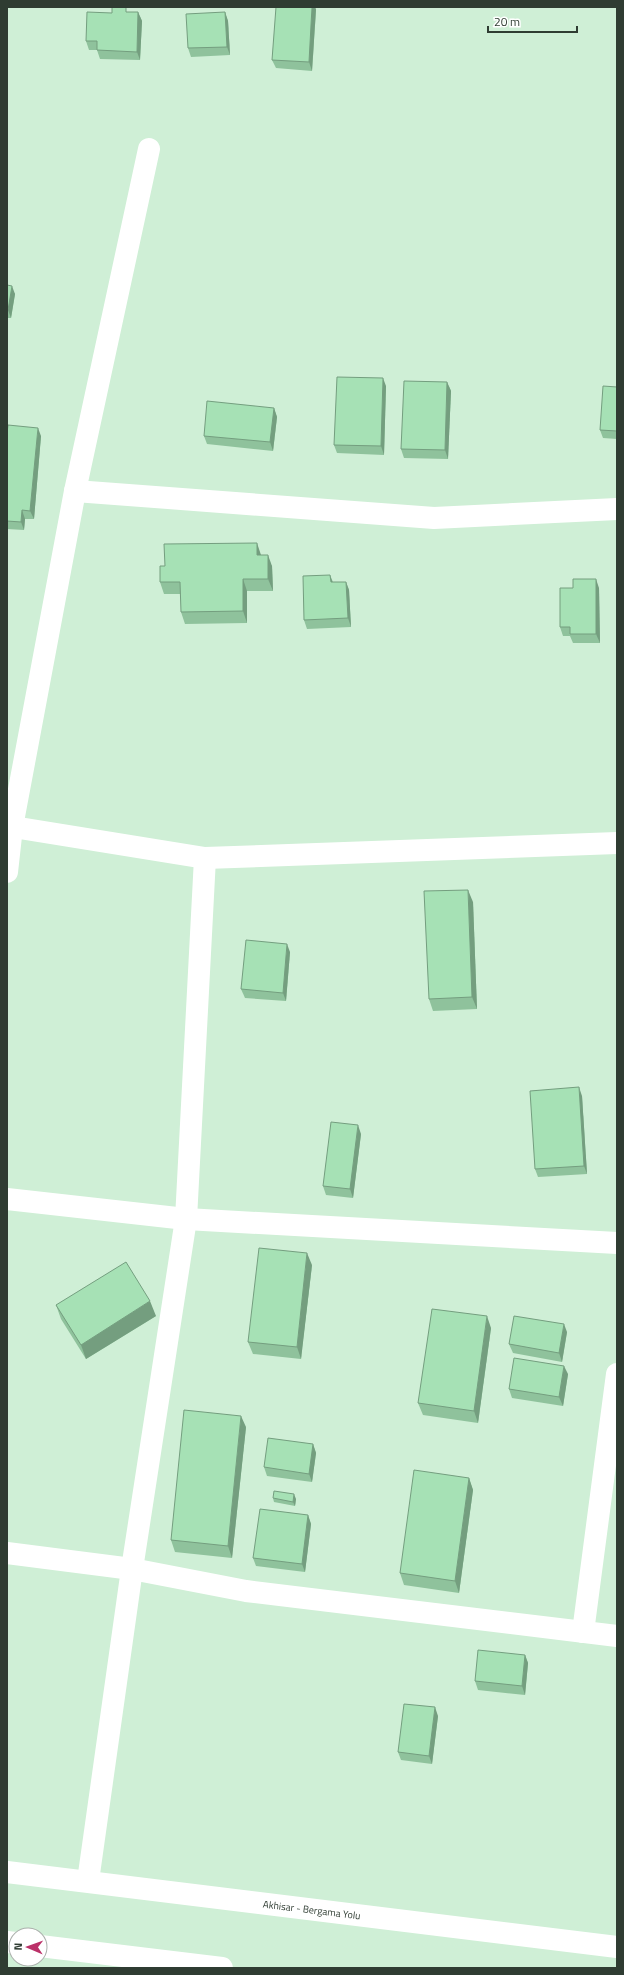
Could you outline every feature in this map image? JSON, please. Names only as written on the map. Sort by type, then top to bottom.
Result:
[{"type":"street","points":[[7,872],[9,827],[75,492],[150,149]]},
{"type":"street","points":[[75,492],[434,518],[617,509]]},
{"type":"street","points":[[9,827],[205,858],[617,842]]},
{"type":"street","points":[[88,1881],[132,1569],[186,1219],[205,858]]},
{"type":"street","points":[[7,1199],[186,1219],[617,1243]]},
{"type":"street","points":[[583,1632],[617,1374]]},
{"type":"street","points":[[7,1553],[132,1569],[246,1591],[617,1636]]},
{"type":"street","name":"Akhisar - Bergama Yolu","points":[[7,1872],[617,1947]]},
{"type":"street","points":[[48,1947],[222,1968]]},
{"type":"building","points":[[112,7],[126,7],[126,12],[138,12],[137,52],[97,50],[97,41],[86,41],[87,12],[112,13]]},
{"type":"building","points":[[276,7],[312,7],[309,62],[272,60]]},
{"type":"building","points":[[225,12],[227,47],[188,48],[186,14]]},
{"type":"building","points":[[7,285],[12,286],[8,310],[7,310]]},
{"type":"building","points":[[337,377],[383,378],[381,446],[334,445]]},
{"type":"building","points":[[404,381],[447,382],[445,450],[401,449]]},
{"type":"building","points":[[603,386],[617,387],[617,431],[600,430]]},
{"type":"building","points":[[207,401],[274,408],[270,442],[204,436]]},
{"type":"building","points":[[8,425],[38,428],[30,511],[22,510],[21,522],[7,521]]},
{"type":"building","points":[[257,543],[257,555],[268,555],[268,579],[243,579],[243,611],[181,612],[180,582],[160,582],[160,566],[165,566],[164,544]]},
{"type":"building","points":[[330,575],[331,582],[346,582],[348,618],[304,620],[303,576]]},
{"type":"building","points":[[573,579],[596,579],[596,634],[570,634],[570,627],[560,627],[560,588],[573,588]]},
{"type":"building","points":[[468,890],[472,997],[429,999],[424,891]]},
{"type":"building","points":[[246,940],[287,944],[283,993],[241,989]]},
{"type":"building","points":[[579,1087],[584,1166],[535,1169],[530,1091]]},
{"type":"building","points":[[331,1122],[358,1125],[350,1189],[323,1186]]},
{"type":"building","points":[[259,1248],[307,1253],[297,1347],[248,1342]]},
{"type":"building","points":[[126,1262],[150,1301],[81,1345],[56,1305]]},
{"type":"building","points":[[432,1309],[487,1316],[474,1411],[418,1403]]},
{"type":"building","points":[[514,1316],[564,1324],[559,1353],[509,1344]]},
{"type":"building","points":[[514,1358],[564,1366],[559,1397],[509,1389]]},
{"type":"building","points":[[184,1410],[241,1416],[228,1546],[171,1540]]},
{"type":"building","points":[[268,1438],[313,1444],[309,1474],[264,1467]]},
{"type":"building","points":[[414,1470],[469,1478],[455,1581],[400,1573]]},
{"type":"building","points":[[274,1491],[294,1494],[293,1502],[273,1498]]},
{"type":"building","points":[[260,1509],[308,1515],[302,1564],[253,1558]]},
{"type":"building","points":[[478,1650],[525,1655],[522,1686],[475,1681]]},
{"type":"building","points":[[404,1704],[435,1707],[429,1756],[398,1752]]}]
